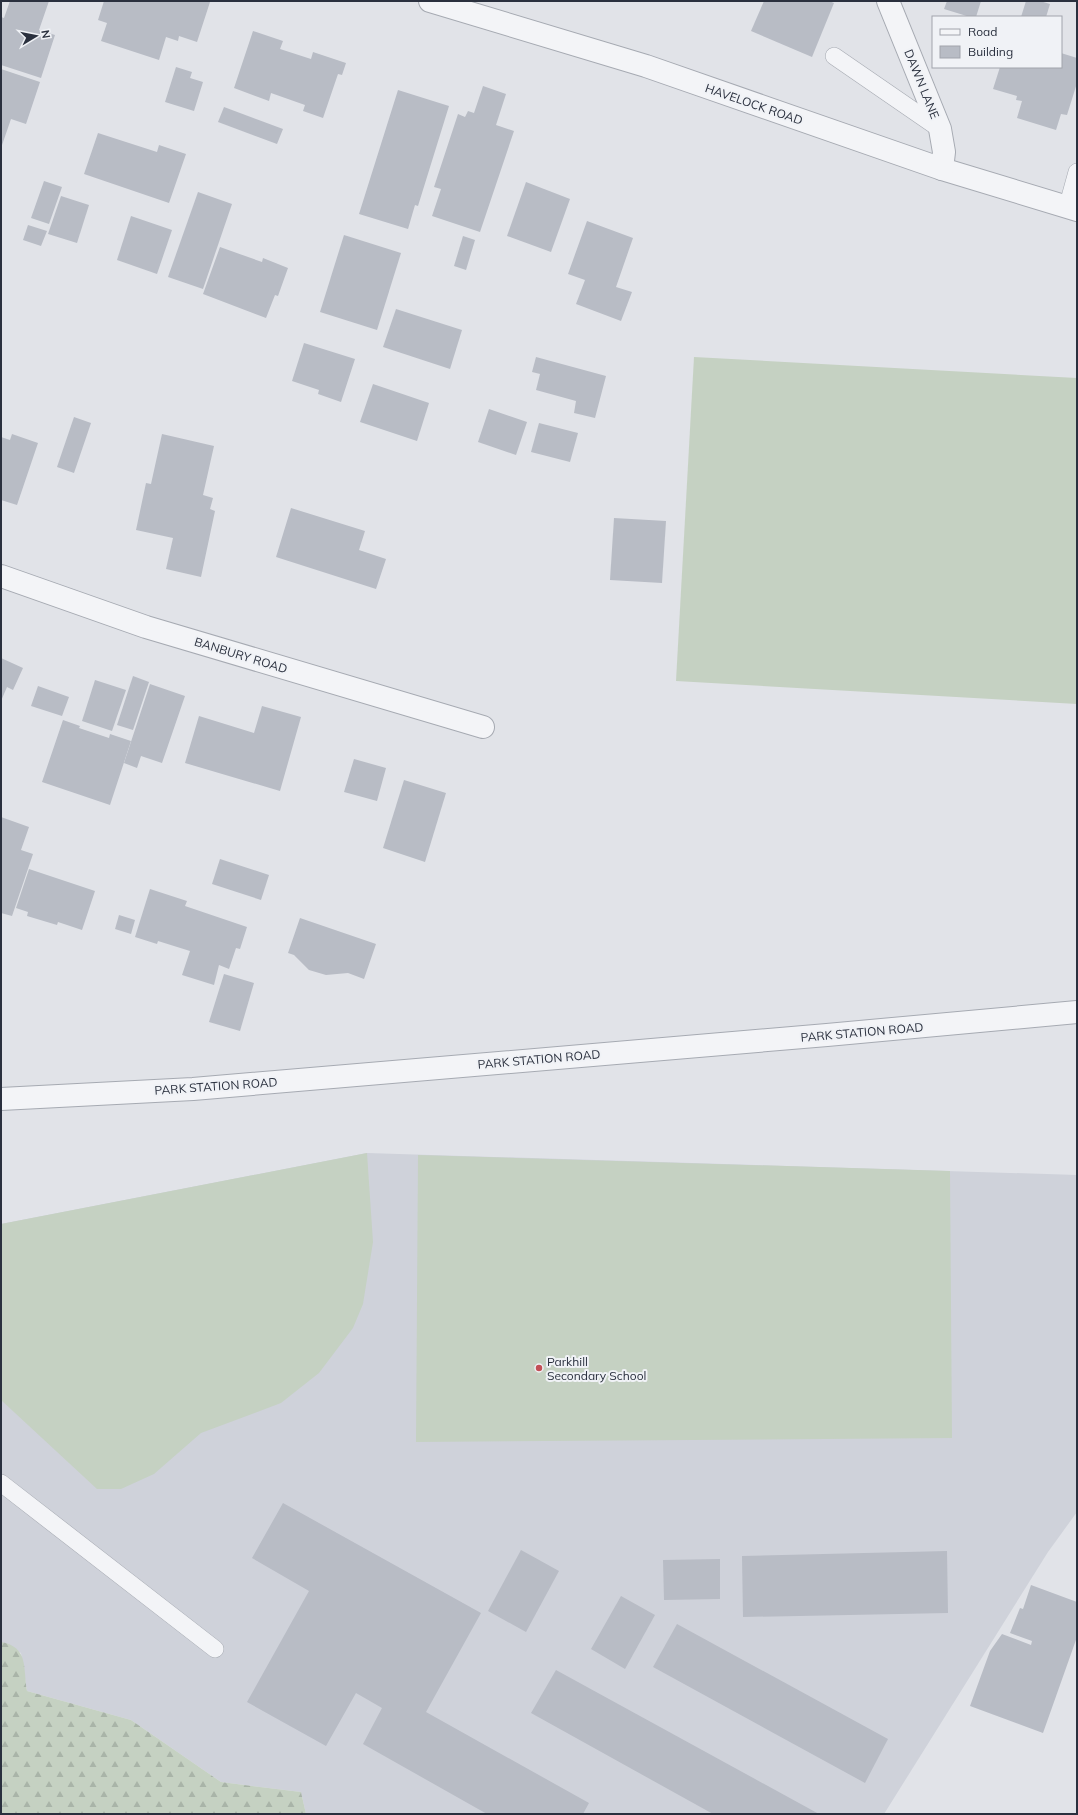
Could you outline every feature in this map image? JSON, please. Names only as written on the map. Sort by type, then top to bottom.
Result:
[{"type":"street","name":"HAVELOCK ROAD","points":[[430,1],[646,66],[942,169],[1072,209]]},
{"type":"street","name":"DAWN LANE","points":[[888,1],[940,129],[944,152],[942,169]]},
{"type":"street","name":"BANBURY ROAD","points":[[1,576],[146,627],[483,727]]},
{"type":"street","name":"PARK STATION ROAD","points":[[1,1099],[201,1088],[819,1036],[1077,1012]]},
{"type":"lane","points":[[834,56],[940,129]]},
{"type":"lane","points":[[1072,209],[1077,172]]},
{"type":"lane","points":[[1,1483],[215,1650]]},
{"type":"shaded area","name":"Parkhill Secondary School","points":[[367,1153],[1077,1175],[1077,1512],[1048,1552],[884,1814],[306,1814],[301,1792],[221,1782],[131,1720],[27,1691],[21,1653],[1,1642],[1,1224]]},
{"type":"green space","points":[[694,357],[1077,378],[1077,704],[676,681]]},
{"type":"green space","points":[[367,1153],[373,1242],[363,1304],[353,1328],[319,1373],[281,1403],[201,1433],[154,1474],[121,1489],[97,1489],[1,1400],[1,1224]]},
{"type":"green space","points":[[418,1155],[950,1171],[952,1438],[416,1442]]},
{"type":"green space","points":[[1,1642],[10,1645],[20,1654],[23,1660],[27,1691],[131,1720],[221,1782],[301,1792],[306,1814],[1,1814]]},
{"type":"building","points":[[10,1],[49,1],[39,30],[55,35],[41,78],[1,65],[1,17],[4,18]]},
{"type":"building","points":[[104,1],[210,2],[197,42],[179,36],[178,41],[166,37],[159,60],[101,41],[107,23],[98,20]]},
{"type":"building","points":[[764,1],[829,1],[834,3],[812,57],[751,31]]},
{"type":"building","points":[[947,1],[981,1],[976,16],[967,16],[944,9]]},
{"type":"building","points":[[1026,1],[1040,1],[1050,4],[1046,16],[1021,16]]},
{"type":"building","points":[[253,31],[283,41],[280,49],[311,59],[313,52],[346,63],[342,75],[338,74],[323,118],[303,111],[305,105],[271,93],[269,101],[234,88]]},
{"type":"building","points":[[1062,53],[1077,58],[1077,83],[1067,115],[1061,114],[1056,130],[1017,118],[1022,101],[1016,100],[1017,96],[993,89],[1000,68],[1062,68]]},
{"type":"building","points":[[176,67],[192,72],[190,78],[203,82],[194,111],[165,102]]},
{"type":"building","points":[[1,69],[40,82],[26,124],[11,119],[1,148]]},
{"type":"building","points":[[483,86],[506,94],[496,125],[514,131],[480,232],[432,216],[441,189],[434,187],[458,114],[465,117],[468,111],[474,113]]},
{"type":"building","points":[[398,90],[449,106],[418,206],[415,205],[408,229],[359,214]]},
{"type":"building","points":[[224,107],[283,129],[277,144],[218,122]]},
{"type":"building","points":[[98,133],[157,152],[159,145],[186,154],[169,203],[84,174]]},
{"type":"building","points":[[44,181],[62,187],[49,224],[31,218]]},
{"type":"building","points":[[526,182],[570,199],[551,252],[507,236]]},
{"type":"building","points":[[198,192],[232,204],[203,289],[168,277]]},
{"type":"building","points":[[61,196],[89,205],[77,243],[48,234]]},
{"type":"building","points":[[131,216],[172,230],[157,274],[117,260]]},
{"type":"building","points":[[587,221],[633,238],[616,287],[632,292],[621,321],[576,304],[585,280],[568,274]]},
{"type":"building","points":[[28,225],[47,231],[41,246],[23,240]]},
{"type":"building","points":[[344,235],[401,253],[377,330],[320,312]]},
{"type":"building","points":[[463,236],[475,240],[466,270],[454,266]]},
{"type":"building","points":[[220,247],[262,262],[263,258],[288,268],[278,296],[275,295],[266,318],[203,294]]},
{"type":"building","points":[[396,309],[462,330],[450,369],[383,347]]},
{"type":"building","points":[[304,343],[355,359],[341,402],[318,394],[319,390],[292,381]]},
{"type":"building","points":[[536,357],[606,376],[595,418],[574,413],[576,401],[536,390],[540,374],[532,372]]},
{"type":"building","points":[[373,384],[429,403],[417,441],[360,422]]},
{"type":"building","points":[[489,409],[527,422],[516,455],[478,442]]},
{"type":"building","points":[[74,417],[91,423],[74,473],[57,467]]},
{"type":"building","points":[[539,423],[578,433],[570,462],[531,452]]},
{"type":"building","points":[[12,434],[38,443],[17,505],[1,500],[1,437],[10,440]]},
{"type":"building","points":[[162,434],[214,446],[203,495],[213,498],[210,509],[215,511],[201,577],[166,569],[173,538],[136,530],[146,483],[151,484]]},
{"type":"building","points":[[291,508],[365,531],[359,550],[386,559],[376,589],[276,557]]},
{"type":"building","points":[[614,518],[666,521],[662,583],[610,580]]},
{"type":"building","points":[[1,658],[23,668],[13,690],[7,687],[1,701]]},
{"type":"building","points":[[133,676],[149,682],[133,730],[117,725]]},
{"type":"building","points":[[95,680],[126,690],[112,731],[82,721]]},
{"type":"building","points":[[150,684],[185,696],[162,763],[141,756],[137,768],[124,763]]},
{"type":"building","points":[[38,686],[69,697],[62,716],[31,706]]},
{"type":"building","points":[[262,706],[301,717],[280,791],[185,763],[199,716],[254,733]]},
{"type":"building","points":[[63,720],[80,726],[79,728],[109,738],[110,734],[131,741],[110,805],[42,782]]},
{"type":"building","points":[[354,759],[386,768],[377,801],[344,792]]},
{"type":"building","points":[[404,780],[446,793],[425,862],[383,848]]},
{"type":"building","points":[[1,817],[29,827],[21,850],[33,854],[12,916],[1,913]]},
{"type":"building","points":[[220,859],[269,875],[261,900],[212,884]]},
{"type":"building","points":[[29,869],[95,891],[82,930],[58,922],[57,925],[27,916],[28,912],[16,908]]},
{"type":"building","points":[[150,889],[187,901],[185,906],[247,927],[240,949],[236,948],[229,969],[219,965],[214,985],[182,975],[190,951],[158,941],[157,944],[135,937]]},
{"type":"building","points":[[119,915],[135,920],[131,934],[115,929]]},
{"type":"building","points":[[300,918],[376,944],[364,979],[348,973],[326,975],[309,970],[294,955],[288,953]]},
{"type":"building","points":[[224,974],[254,983],[240,1031],[209,1022]]},
{"type":"building","points":[[283,1503],[481,1613],[426,1712],[589,1803],[583,1814],[487,1814],[363,1744],[382,1708],[356,1693],[326,1746],[247,1702],[309,1591],[252,1558]]},
{"type":"building","points":[[521,1550],[559,1571],[526,1632],[488,1611]]},
{"type":"building","points":[[947,1551],[948,1613],[743,1617],[742,1556]]},
{"type":"building","points":[[720,1559],[720,1599],[664,1600],[663,1560]]},
{"type":"building","points":[[1031,1585],[1077,1602],[1077,1637],[1043,1733],[970,1706],[990,1651],[1002,1634],[1031,1645],[1032,1641],[1010,1633],[1020,1608],[1023,1609]]},
{"type":"building","points":[[621,1596],[655,1615],[625,1669],[591,1649]]},
{"type":"building","points":[[677,1624],[888,1739],[865,1783],[653,1667]]},
{"type":"building","points":[[556,1670],[819,1814],[713,1814],[531,1713]]},
{"type":"place","name":"Parkhill Secondary School","points":[[539,1368]]}]
